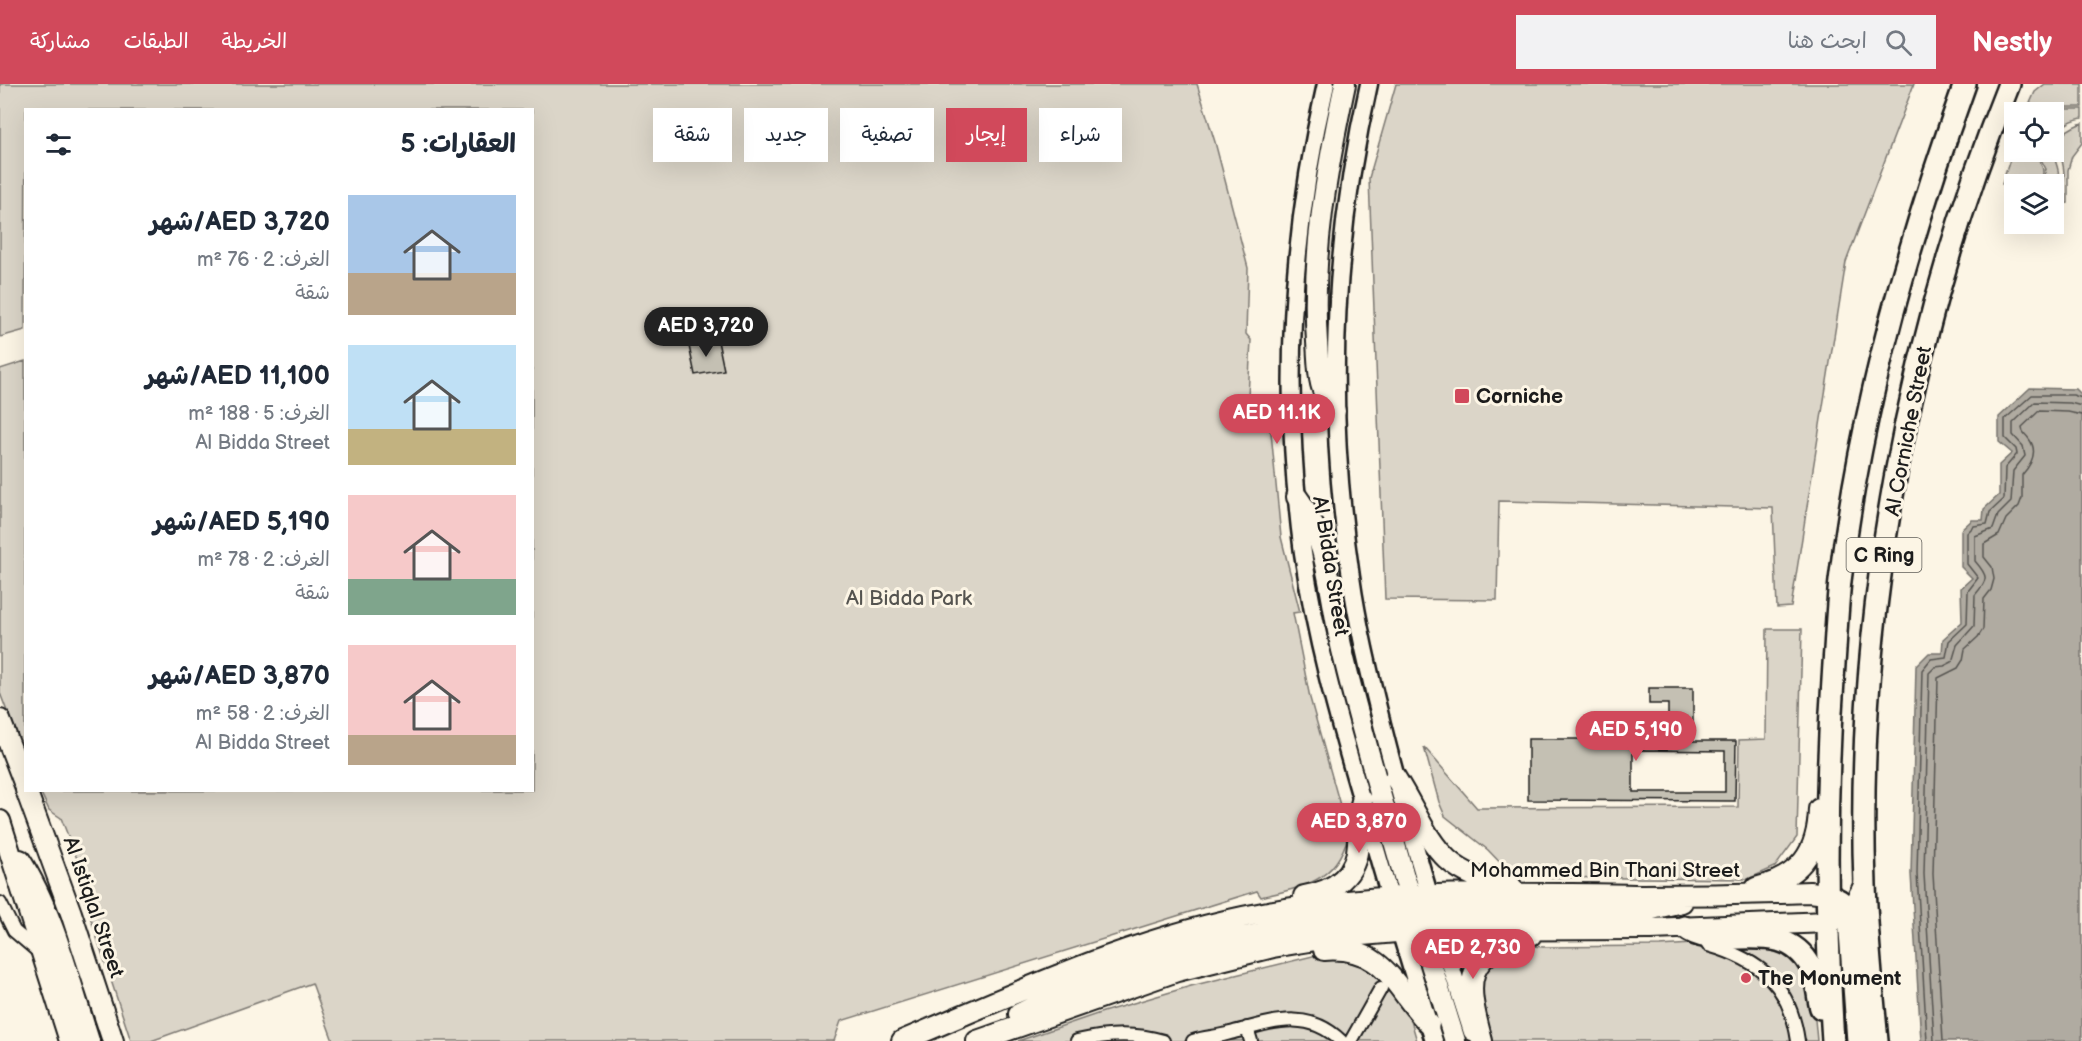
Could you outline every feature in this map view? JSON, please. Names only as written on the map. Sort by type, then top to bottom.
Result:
[{"type":"highway","name":"Al Corniche Street","points":[[1833,1037],[1827,894],[1829,759],[1840,583],[1864,434],[1903,275],[1965,84]]},
{"type":"highway","name":"Al Corniche Street","points":[[1876,1041],[1865,883],[1865,786],[1879,595],[1893,495],[1912,399],[1941,284],[1984,149],[2009,84]]},
{"type":"highway","points":[[1827,894],[1840,901],[1847,912],[1850,924],[1858,1041]]},
{"type":"highway","points":[[1684,927],[1702,937],[1761,937],[1780,941],[1794,948],[1810,966],[1822,1014],[1833,1037]]},
{"type":"main road","name":"Al Bidda Street","points":[[1326,84],[1308,177],[1296,277],[1292,399],[1297,497],[1303,553],[1322,654],[1362,801],[1474,1041]]},
{"type":"main road","points":[[1335,411],[1320,384],[1316,278],[1325,189],[1345,84]]},
{"type":"main road","name":"Al Bidda Street","points":[[1369,84],[1345,210],[1337,303],[1335,411],[1338,473],[1351,578],[1363,648],[1395,777],[1432,1033]]},
{"type":"main road","points":[[1297,497],[1310,514],[1320,540],[1342,651],[1414,913],[1455,1041]]},
{"type":"main road","name":"Al Istiqlal Street","points":[[0,720],[24,784]]},
{"type":"main road","points":[[1733,894],[1778,880],[1805,859],[1817,833],[1821,772],[1829,759]]},
{"type":"main road","points":[[1395,777],[1429,839],[1438,852],[1455,867],[1487,880],[1546,892]]},
{"type":"main road","name":"Al Istiqlal Street","points":[[27,792],[71,913],[113,1041]]},
{"type":"main road","points":[[1261,914],[1284,900],[1328,890],[1350,872],[1357,857],[1362,801]]},
{"type":"main road","points":[[0,821],[70,1041]]},
{"type":"main road","points":[[8,847],[22,862],[34,884],[56,940],[89,1041]]},
{"type":"main road","name":"Mohammed Bin Thani Street","points":[[902,1041],[1085,964],[1206,926],[1309,906],[1414,913],[1550,930],[1652,929],[1828,922],[1847,912],[1856,902],[1865,883]]},
{"type":"main road","name":"Mohammed Bin Thani Street","points":[[977,1041],[1177,971],[1414,913],[1546,892],[1698,895],[1809,892],[1827,894]]},
{"type":"main road","points":[[977,1041],[1008,1020],[1063,993],[1158,959],[1227,940],[1271,931],[1414,913],[1624,913],[1670,906],[1698,895]]},
{"type":"main road","points":[[1482,1041],[1471,992],[1471,983],[1478,966],[1489,952],[1498,946],[1550,930]]},
{"type":"main road","points":[[1273,947],[1300,950],[1341,949],[1365,956],[1389,973],[1432,1033]]},
{"type":"street","points":[[0,903],[14,931],[24,942],[42,954]]},
{"type":"street","name":"Mohammed Bin Thani Street","points":[[1652,929],[1739,955],[1753,962],[1772,978],[1790,1006],[1798,1041]]},
{"type":"street","points":[[1351,1041],[1381,988]]},
{"type":"street","points":[[1193,1041],[1280,1020],[1302,1022],[1328,1031],[1341,1041]]},
{"type":"street","points":[[1247,1028],[1251,1041]]},
{"type":"street","points":[[1077,1041],[1098,1036],[1126,1034],[1163,1041]]},
{"type":"green space","name":"Al Bidda Park","points":[[0,84],[1197,84],[1215,142],[1248,268],[1246,334],[1251,340],[1248,397],[1271,432],[1281,537],[1300,612],[1293,613],[1310,698],[1343,816],[1350,827],[1345,845],[1330,870],[1307,884],[1261,897],[1257,891],[841,1021],[834,1041],[333,1041],[312,983],[151,1041],[131,1041],[78,880],[81,869],[61,818],[49,810],[40,792],[534,792],[534,108],[24,108],[24,330],[0,337]]},
{"type":"green space","points":[[1396,84],[1914,84],[1846,262],[1791,607],[1777,608],[1773,508],[1499,501],[1497,600],[1385,599],[1369,178]]},
{"type":"green space","points":[[2045,84],[2082,84],[2082,107],[2064,107],[2064,102],[2030,102],[2035,92]]},
{"type":"green space","points":[[2064,109],[2082,109],[2082,118],[2064,126]]},
{"type":"green space","points":[[2082,123],[2082,143],[2072,156],[2068,170],[2068,203],[2064,204],[2064,134]]},
{"type":"green space","points":[[2009,162],[2040,162],[2043,172],[2043,174],[2005,174]]},
{"type":"green space","points":[[2042,162],[2056,162],[2059,174],[2045,174],[2046,169]]},
{"type":"green space","points":[[24,361],[24,755],[0,693],[0,369]]},
{"type":"green space","points":[[1767,629],[1802,629],[1797,837],[1775,867],[1748,879],[1514,877],[1488,850],[1445,816],[1424,747],[1477,808],[1738,807],[1739,740],[1766,739]]},
{"type":"green space","points":[[1740,941],[1777,947],[1798,963],[1805,974],[1813,1001],[1817,1041],[1488,1041],[1477,1008],[1479,970],[1522,945],[1543,947],[1660,946]]},
{"type":"green space","points":[[1325,953],[1366,961],[1407,1007],[1417,1041],[1018,1041],[1103,1012],[1191,986]]},
{"type":"water","points":[[2030,388],[2076,389],[2082,395],[2082,1041],[1921,1041],[1911,874],[1916,666],[1929,653],[1942,653],[1943,639],[1962,622],[1961,588],[1972,578],[1961,567],[1961,530],[1972,520],[1983,520],[1984,509],[1999,495],[1999,465],[2012,453],[1999,442],[1999,417]]},
{"type":"building","points":[[718,341],[724,370],[695,375],[689,346]]},
{"type":"building","points":[[1649,688],[1693,688],[1693,741],[1736,741],[1735,801],[1528,800],[1528,739],[1598,739],[1598,732],[1668,733],[1668,704],[1649,704]],"holes":[[[1633,750],[1725,751],[1725,792],[1633,792]]]},
{"type":"place","name":"Corniche","points":[[1462,396]]},
{"type":"place","name":"The Monument","points":[[1746,978]]}]
